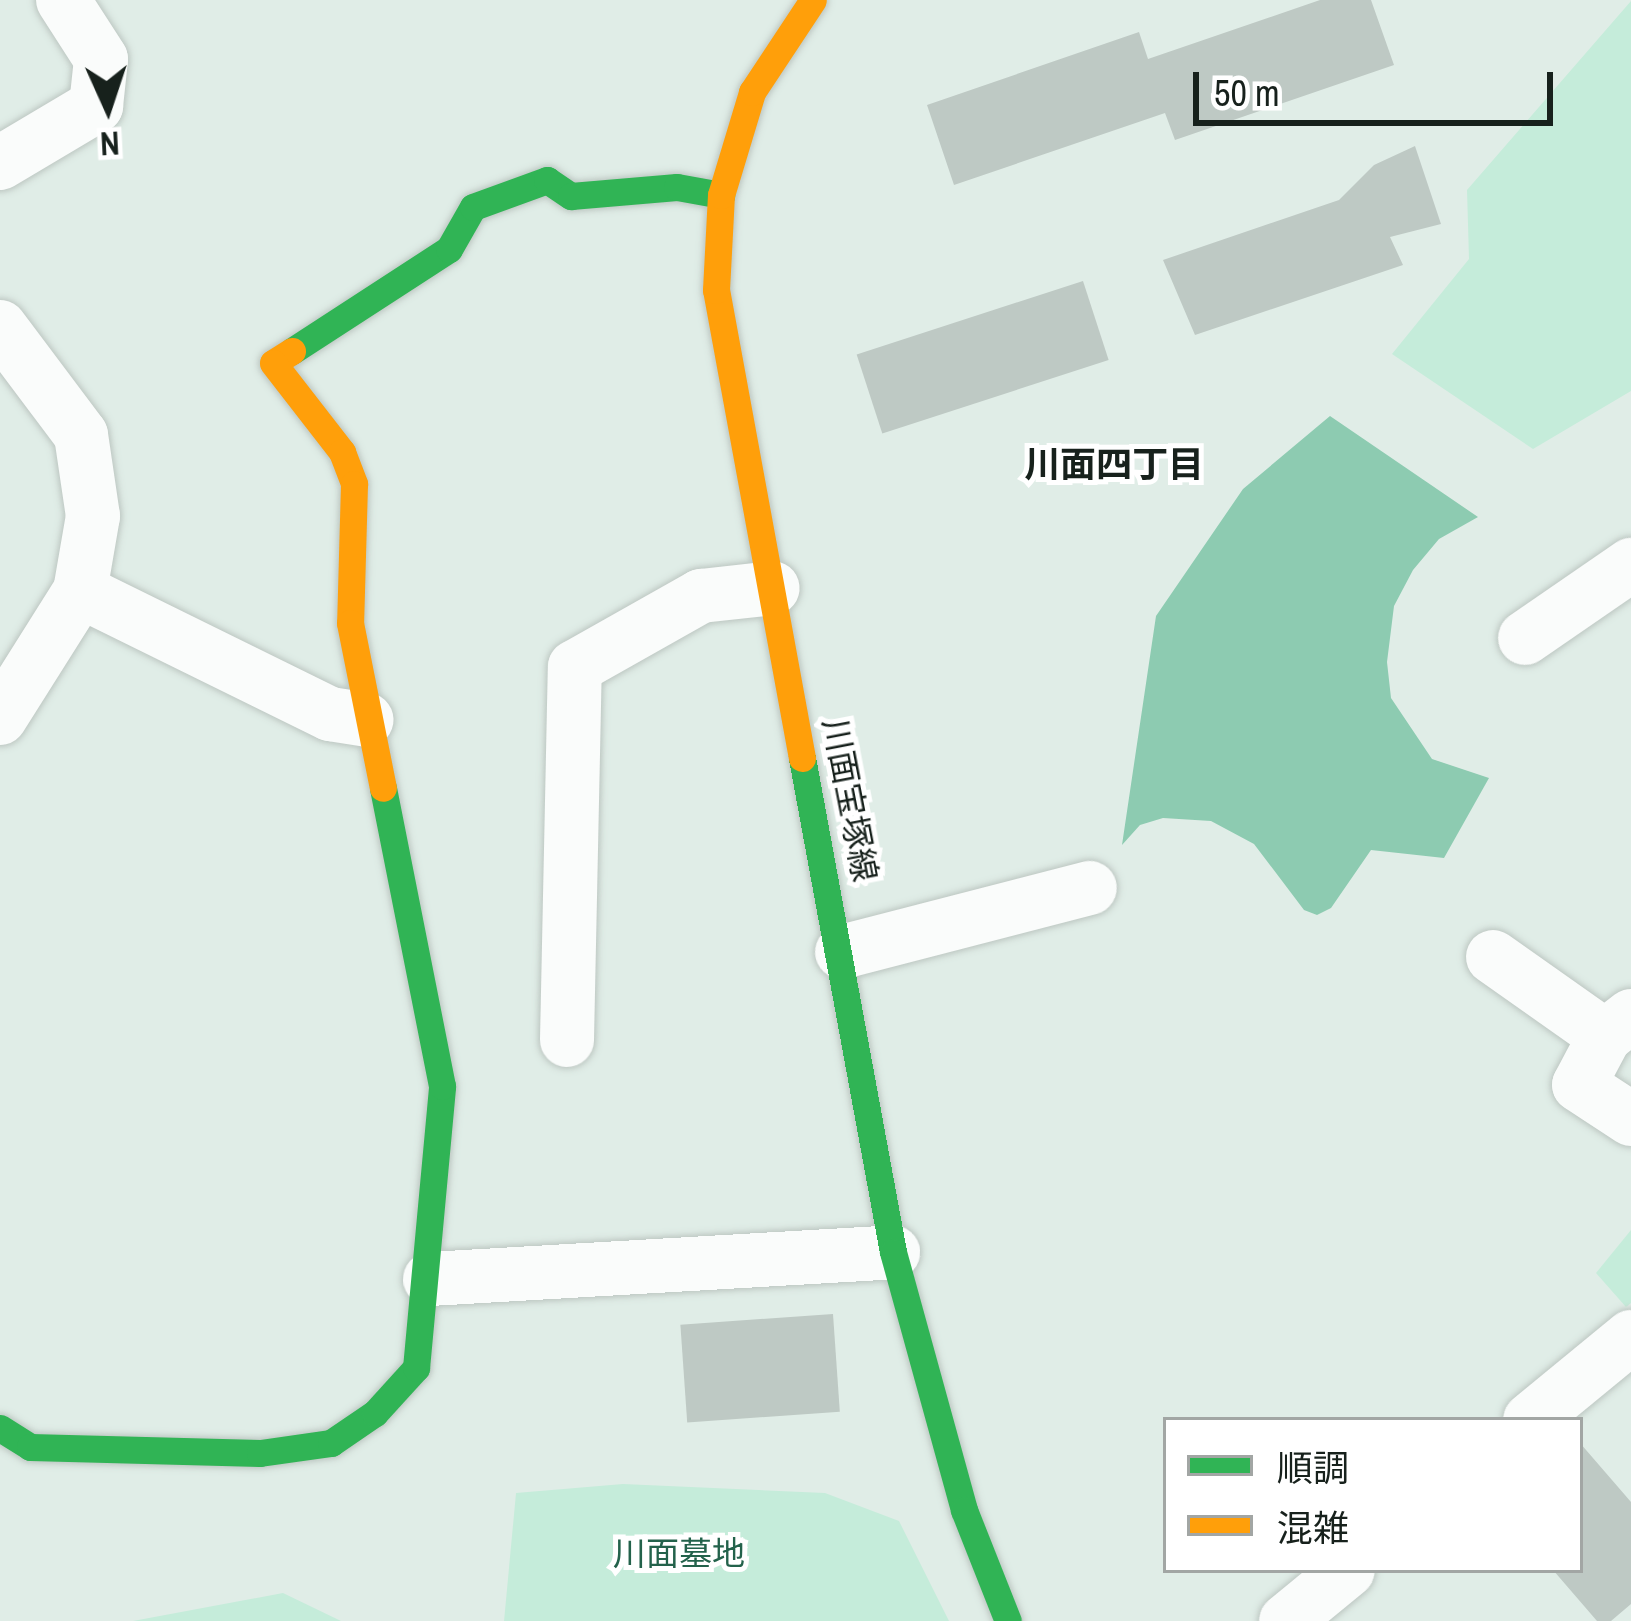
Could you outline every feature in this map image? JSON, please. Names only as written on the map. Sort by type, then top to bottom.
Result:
[{"type":"street","points":[[0,164],[96,106],[101,59],[63,0]]},
{"type":"street","name":"川面宝塚線","points":[[813,0],[752,92],[721,195],[716,290],[842,952],[893,1252],[964,1510],[1009,1621]]},
{"type":"street","points":[[0,1428],[30,1447],[260,1453],[331,1443],[376,1413],[416,1368],[430,1280],[442,1086],[350,623],[354,484],[342,452],[273,363],[448,249],[473,207],[547,180],[571,196],[677,187],[721,195]]},
{"type":"street","points":[[0,327],[81,435],[93,516],[80,591],[0,718]]},
{"type":"street","points":[[1525,638],[1631,565]]},
{"type":"street","points":[[567,1040],[575,667],[701,596],[773,588]]},
{"type":"street","points":[[80,591],[330,714],[367,720]]},
{"type":"street","points":[[842,952],[1090,888]]},
{"type":"street","points":[[1493,957],[1618,1026],[1579,1085],[1631,1119]]},
{"type":"street","points":[[430,1280],[893,1252]]},
{"type":"street","points":[[1534,1417],[1631,1337]]},
{"type":"street","points":[[1286,1621],[1344,1573]]},
{"type":"green space","points":[[1631,1],[1631,391],[1533,449],[1392,354],[1469,259],[1467,190]]},
{"type":"green space","points":[[1631,1230],[1631,1303],[1626,1307],[1596,1273]]},
{"type":"green space","name":"川面墓地","points":[[623,1484],[825,1493],[899,1521],[949,1621],[504,1621],[516,1493]]},
{"type":"green space","points":[[283,1593],[341,1621],[133,1621]]},
{"type":"shaded area","points":[[1330,416],[1478,517],[1439,539],[1413,570],[1394,606],[1387,662],[1391,698],[1432,759],[1489,778],[1444,858],[1371,850],[1331,908],[1317,915],[1304,910],[1254,844],[1211,821],[1163,818],[1140,825],[1122,845],[1156,616],[1243,489]]},
{"type":"building","points":[[1320,0],[1371,0],[1394,65],[1175,140],[1165,113],[954,185],[927,105],[1139,32],[1148,59]]},
{"type":"building","points":[[1415,146],[1441,224],[1390,237],[1403,265],[1195,335],[1163,260],[1339,200],[1374,165]]},
{"type":"building","points":[[1083,281],[1109,360],[882,433],[857,355]]},
{"type":"building","points":[[833,1314],[840,1412],[687,1422],[680,1325]]},
{"type":"building","points":[[1583,1446],[1631,1502],[1631,1604],[1611,1621],[1597,1621],[1556,1573],[1583,1573]]},
{"type":"traffic: fast","points":[[292,351],[449,249],[473,207],[547,180],[571,196],[677,187],[721,195]]},
{"type":"traffic: fast","points":[[802,758],[893,1252],[964,1510],[1008,1621]]},
{"type":"traffic: fast","points":[[0,1428],[30,1447],[260,1453],[331,1443],[375,1413],[416,1368],[442,1086],[383,788]]},
{"type":"traffic: slow","points":[[802,758],[716,290],[721,195],[752,92],[813,0]]},
{"type":"traffic: slow","points":[[292,351],[273,363],[342,452],[354,484],[350,623],[383,788]]},
{"type":"district","name":"川面四丁目","points":[[1114,465]]}]
